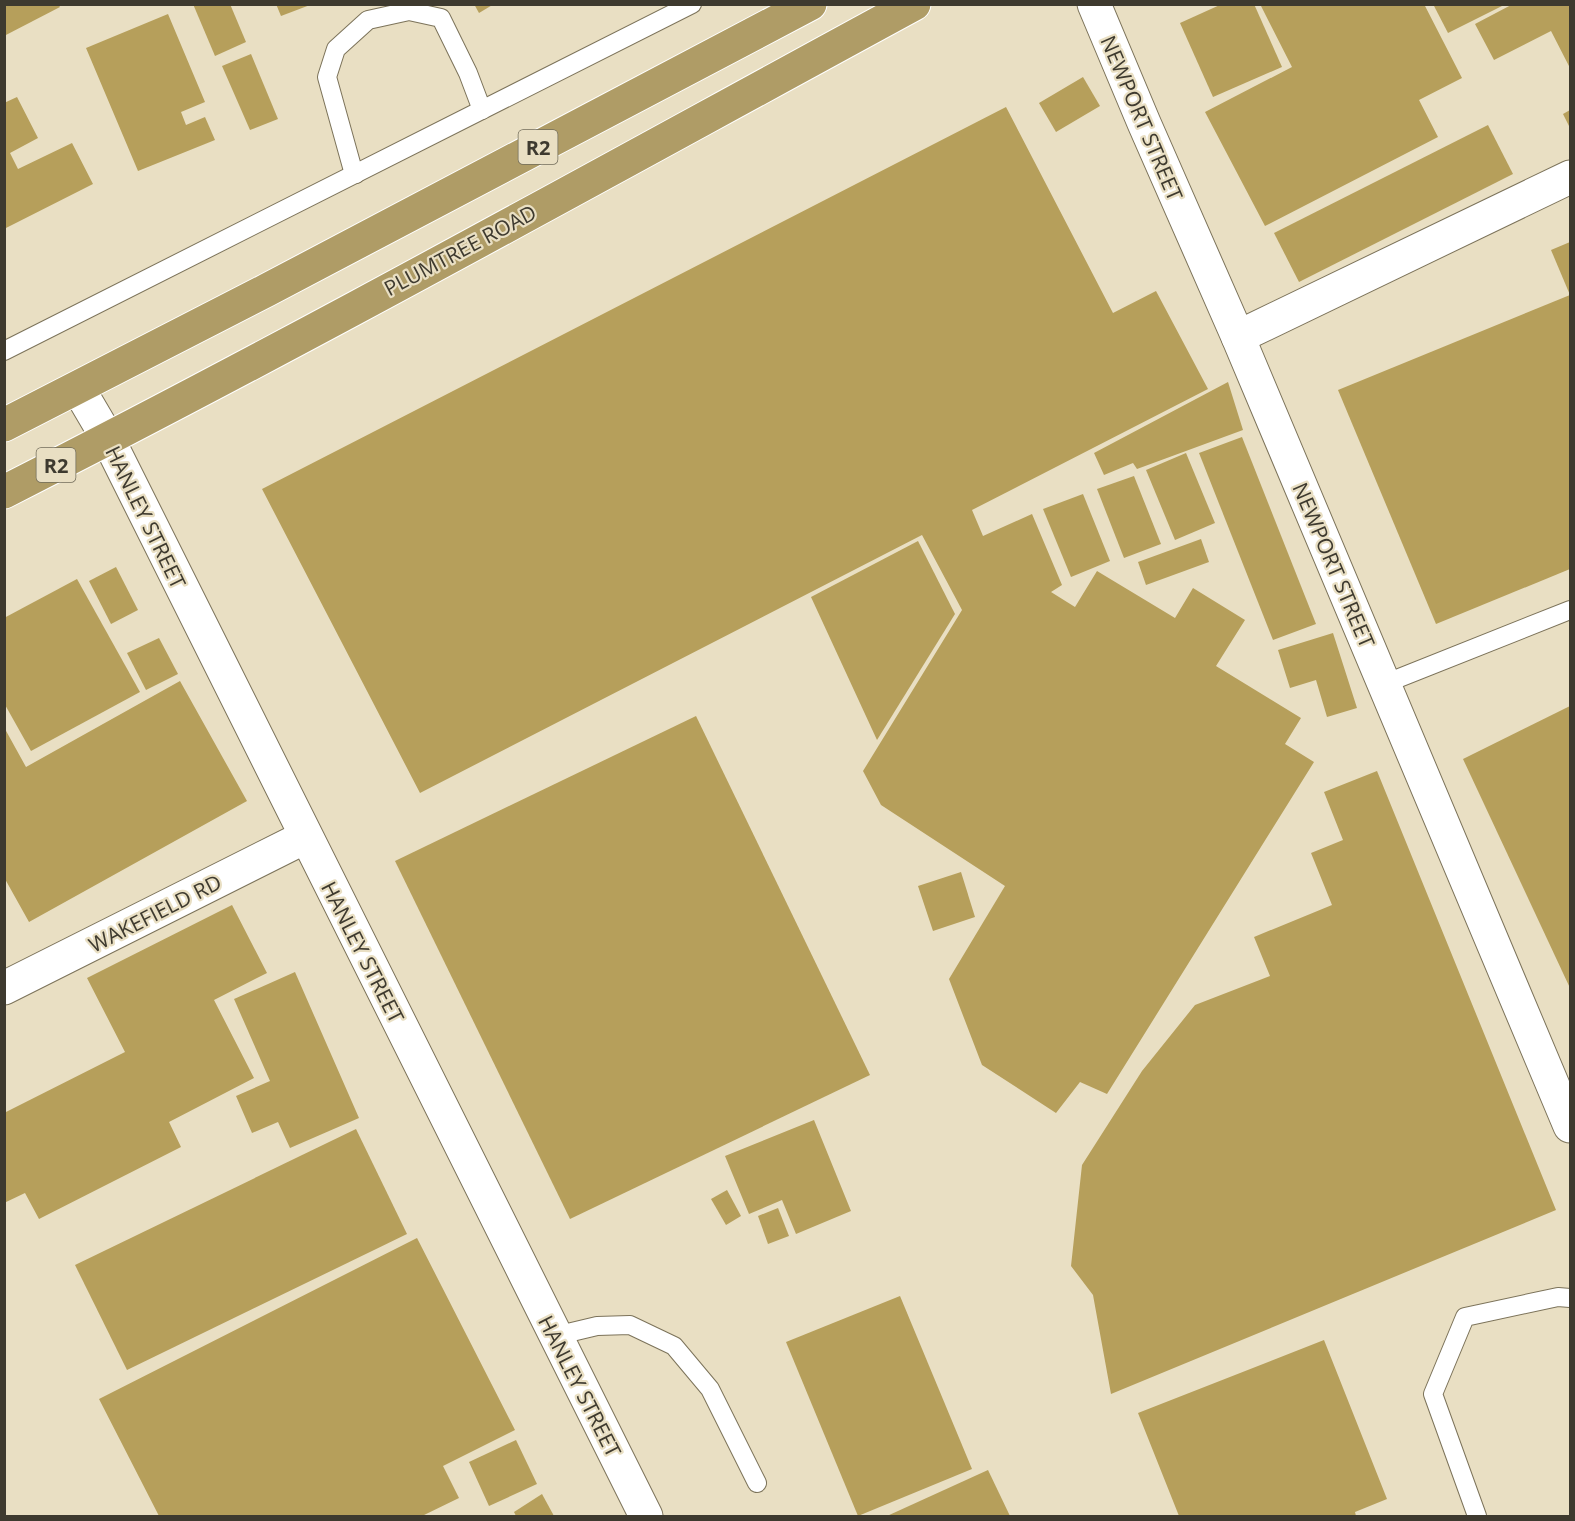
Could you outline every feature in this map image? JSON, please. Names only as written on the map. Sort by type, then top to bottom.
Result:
[{"type":"highway","name":"R2","points":[[4,425],[810,4]]},
{"type":"highway","name":"PLUMTREE ROAD","points":[[4,492],[108,439],[914,4]]},
{"type":"street","name":"NEWPORT STREET","points":[[1094,4],[1238,336],[1570,1126]]},
{"type":"street","points":[[1238,336],[1570,177]]},
{"type":"street","name":"HANLEY STREET","points":[[78,388],[108,439],[646,1516]]},
{"type":"street","name":"WAKEFIELD RD","points":[[4,988],[305,837]]},
{"type":"lane","points":[[4,351],[692,4]]},
{"type":"lane","points":[[356,174],[327,77],[336,49],[368,20],[409,11],[441,18],[468,73],[482,110]]},
{"type":"lane","points":[[1384,684],[1570,610]]},
{"type":"lane","points":[[1477,1516],[1433,1394],[1465,1317],[1558,1297],[1570,1298]]},
{"type":"lane","points":[[555,1336],[597,1326],[630,1325],[674,1346],[710,1389],[757,1483]]},
{"type":"building","points":[[4,4],[58,4],[60,7],[4,36]]},
{"type":"building","points":[[193,4],[230,4],[246,42],[215,56]]},
{"type":"building","points":[[276,4],[310,4],[310,5],[281,16]]},
{"type":"building","points":[[474,4],[494,4],[479,13]]},
{"type":"building","points":[[1222,4],[1254,4],[1282,67],[1213,97],[1180,23]]},
{"type":"building","points":[[1260,4],[1424,4],[1462,78],[1419,100],[1438,137],[1265,226],[1205,112],[1292,67]]},
{"type":"building","points":[[1433,4],[1506,4],[1448,33]]},
{"type":"building","points":[[1513,4],[1570,4],[1570,68],[1551,31],[1494,60],[1475,24]]},
{"type":"building","points":[[168,14],[205,102],[181,112],[186,125],[205,117],[215,140],[138,171],[86,48]]},
{"type":"building","points":[[251,54],[278,119],[250,130],[222,66]]},
{"type":"building","points":[[1083,77],[1100,106],[1056,132],[1039,103]]},
{"type":"building","points":[[17,97],[38,138],[10,153],[18,169],[72,143],[93,184],[4,229],[4,103]]},
{"type":"building","points":[[1006,107],[1113,313],[1156,291],[1208,389],[972,510],[983,536],[1032,514],[1062,585],[1051,592],[1075,607],[1097,571],[1175,618],[1193,588],[1245,620],[1216,666],[1301,718],[1285,744],[1314,762],[1107,1094],[1080,1082],[1056,1113],[982,1065],[949,979],[1005,886],[881,805],[863,771],[962,610],[922,535],[420,793],[262,489]]},
{"type":"building","points":[[1570,110],[1570,128],[1563,114]]},
{"type":"building","points":[[1488,125],[1513,174],[1299,282],[1274,233]]},
{"type":"building","points":[[1570,242],[1570,295],[1551,250]]},
{"type":"building","points":[[1570,295],[1570,569],[1436,624],[1338,390]]},
{"type":"building","points":[[1228,382],[1243,430],[1137,469],[1133,463],[1104,475],[1094,453]]},
{"type":"building","points":[[1242,437],[1316,624],[1273,640],[1199,453]]},
{"type":"building","points":[[1186,453],[1215,523],[1175,540],[1146,470]]},
{"type":"building","points":[[1134,476],[1161,544],[1124,558],[1097,489]]},
{"type":"building","points":[[1083,494],[1110,561],[1071,577],[1043,509]]},
{"type":"building","points":[[1201,539],[1209,562],[1146,585],[1138,562]]},
{"type":"building","points":[[918,541],[955,614],[877,740],[811,597]]},
{"type":"building","points":[[116,567],[138,610],[111,624],[89,581]]},
{"type":"building","points":[[77,579],[140,692],[31,751],[4,703],[4,618]]},
{"type":"building","points":[[1333,633],[1357,708],[1327,717],[1316,680],[1290,688],[1278,650]]},
{"type":"building","points":[[159,638],[178,674],[146,690],[127,653]]},
{"type":"building","points":[[180,681],[247,801],[29,922],[5,879],[5,729],[26,767]]},
{"type":"building","points":[[1570,706],[1570,988],[1463,759]]},
{"type":"building","points":[[696,716],[870,1075],[570,1219],[395,861]]},
{"type":"building","points":[[1377,771],[1556,1210],[1111,1394],[1093,1295],[1071,1266],[1082,1165],[1142,1071],[1195,1005],[1270,976],[1254,937],[1332,905],[1311,853],[1343,840],[1324,792]]},
{"type":"building","points":[[961,872],[975,917],[933,931],[918,886]]},
{"type":"building","points":[[232,905],[267,973],[214,1000],[254,1078],[169,1122],[181,1147],[39,1219],[25,1193],[4,1203],[4,1113],[125,1052],[87,978]]},
{"type":"building","points":[[295,972],[359,1118],[290,1148],[278,1122],[252,1133],[236,1096],[270,1081],[234,999]]},
{"type":"building","points":[[814,1120],[851,1211],[796,1234],[782,1200],[749,1214],[725,1156]]},
{"type":"building","points":[[356,1129],[407,1234],[127,1370],[75,1265]]},
{"type":"building","points":[[727,1190],[741,1216],[726,1225],[711,1199]]},
{"type":"building","points":[[778,1208],[789,1236],[768,1244],[758,1216]]},
{"type":"building","points":[[417,1238],[515,1430],[443,1466],[459,1498],[422,1516],[159,1516],[99,1399]]},
{"type":"building","points":[[900,1296],[972,1469],[858,1516],[786,1342]]},
{"type":"building","points":[[1324,1340],[1387,1499],[1355,1512],[1356,1516],[1179,1516],[1138,1413]]},
{"type":"building","points":[[516,1440],[537,1484],[489,1506],[469,1462]]},
{"type":"building","points":[[988,1470],[1010,1516],[887,1516]]},
{"type":"building","points":[[542,1494],[554,1516],[516,1516],[514,1512]]}]
